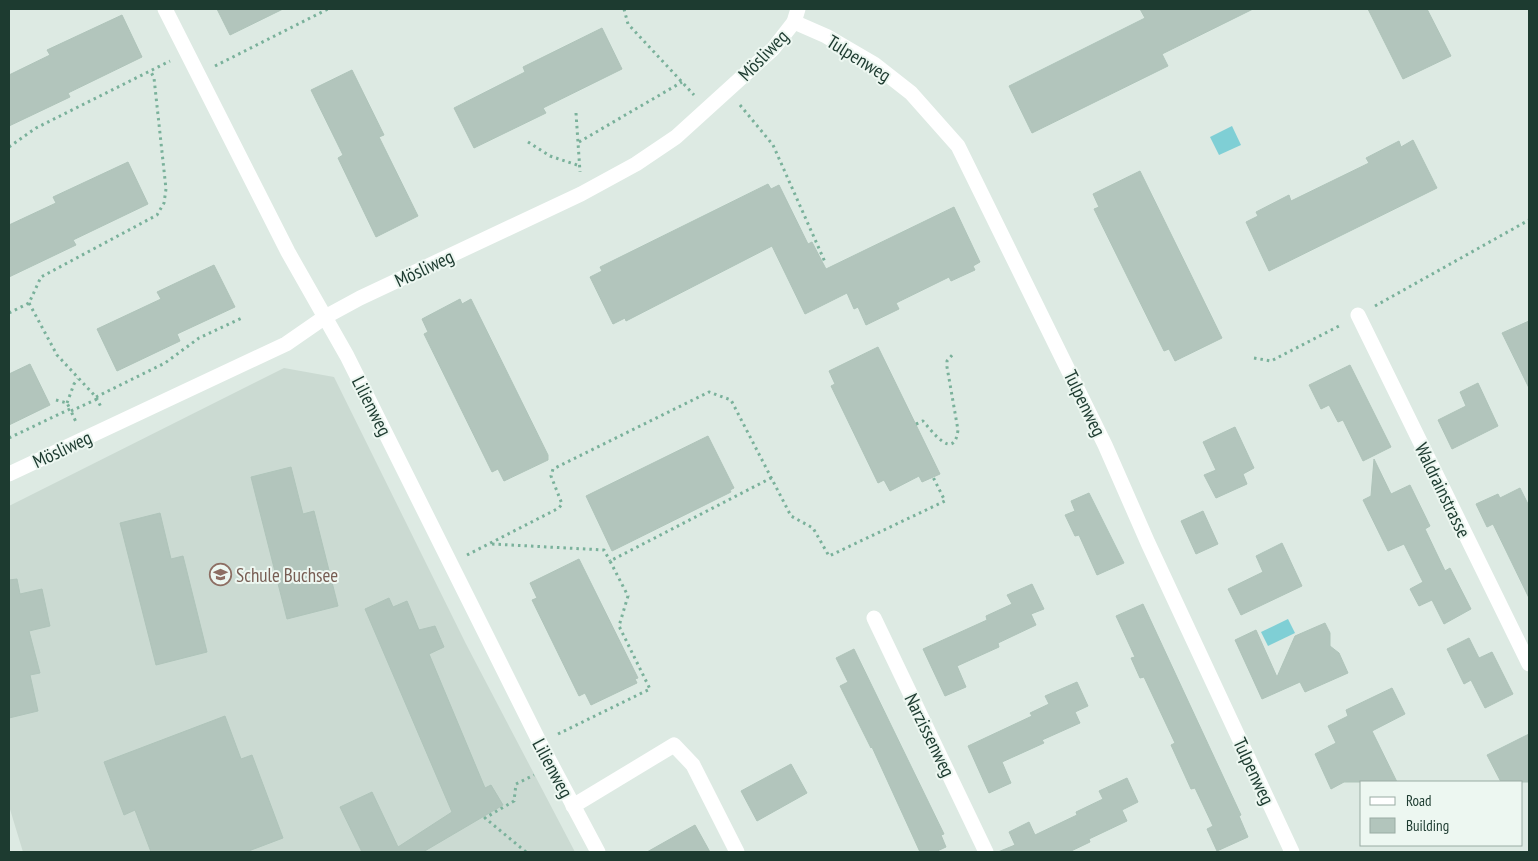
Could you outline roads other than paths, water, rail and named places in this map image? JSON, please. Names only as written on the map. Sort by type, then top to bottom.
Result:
[{"type":"street","name":"Lilienweg","points":[[165,9],[292,261],[347,356],[540,743],[598,852]]},
{"type":"street","name":"Mösliweg","points":[[9,474],[286,344],[325,317],[360,298],[581,194],[636,164],[676,138],[728,91],[773,49],[796,15]]},
{"type":"street","name":"Tulpenweg","points":[[796,15],[826,36],[874,64],[911,92],[958,146],[1105,445],[1152,552],[1292,852]]},
{"type":"street","name":"Waldrainstrasse","points":[[1358,315],[1529,664]]},
{"type":"street","name":"Narzissenweg","points":[[874,618],[986,852]]},
{"type":"street","name":"Lilienweg","points":[[574,806],[674,745],[693,765],[737,852]]},
{"type":"water","points":[[1232,126],[1241,145],[1219,155],[1210,137]]},
{"type":"water","points":[[1288,619],[1295,633],[1268,646],[1261,632]]},
{"type":"place","name":"Schule Buchsee","points":[[220,575]]}]
